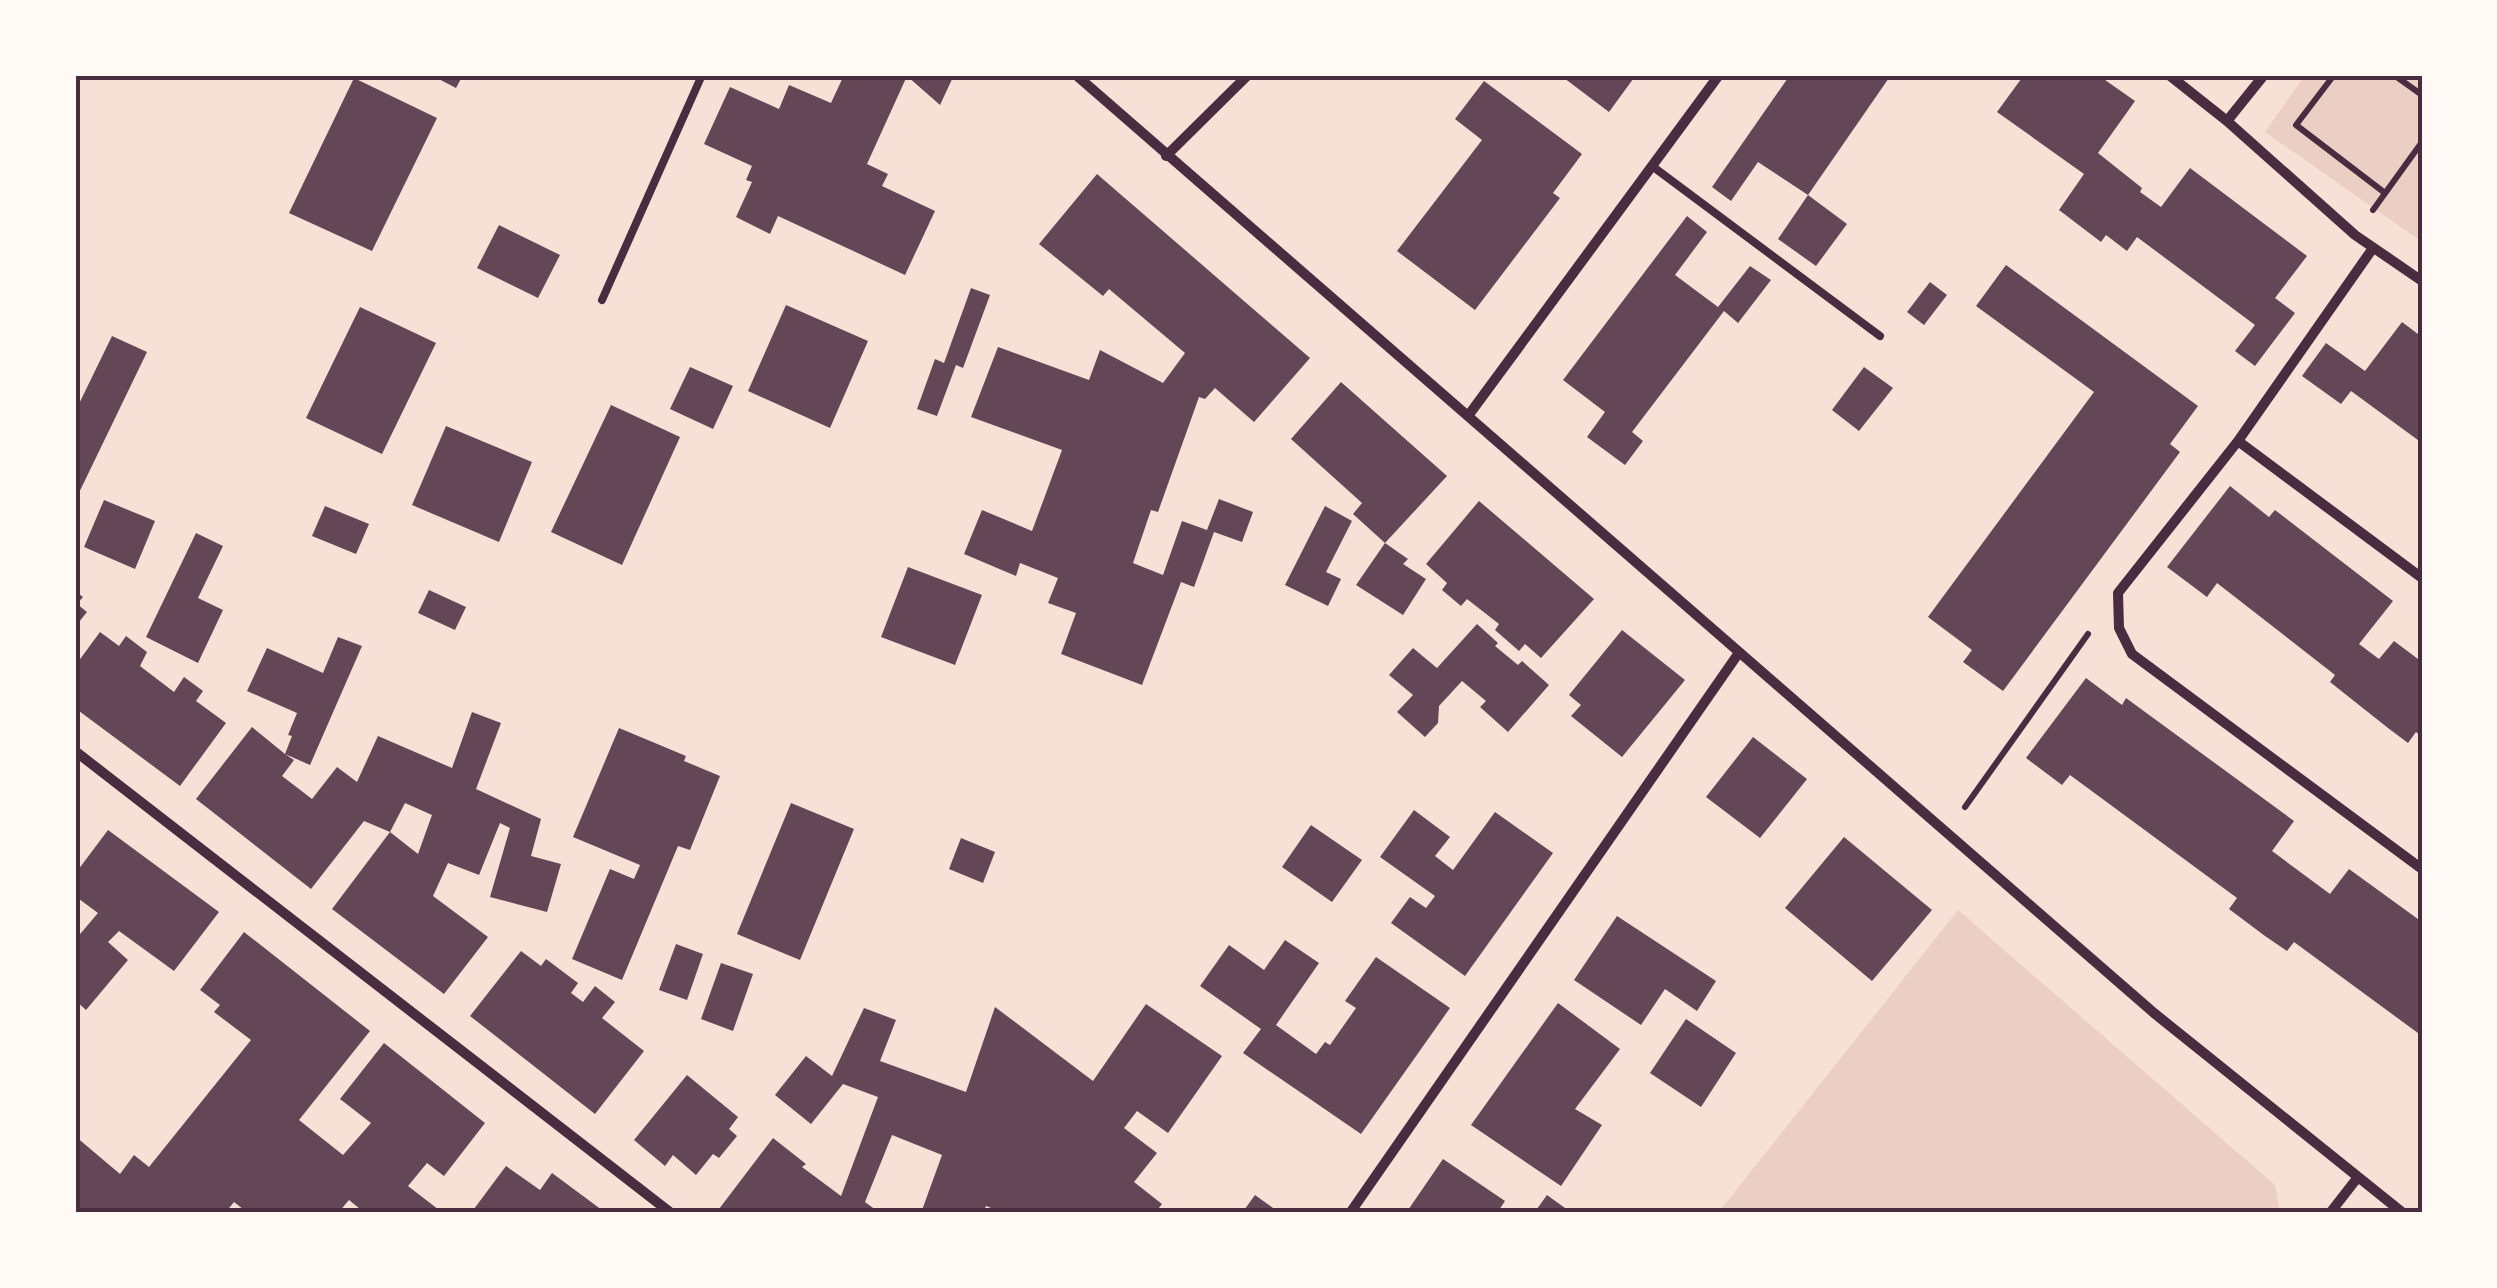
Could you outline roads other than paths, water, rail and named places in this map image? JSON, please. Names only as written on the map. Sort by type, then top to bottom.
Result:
[{"type":"street","points":[[1076,75],[2154,1014],[2403,1213]]},
{"type":"street","points":[[1166,156],[1248,75]]},
{"type":"street","points":[[1468,416],[1719,75]]},
{"type":"street","points":[[2169,75],[2355,234],[2422,281]]},
{"type":"street","points":[[2227,121],[2264,75]]},
{"type":"street","points":[[2373,248],[2238,441],[2118,592],[2119,628],[2132,654],[2422,868]]},
{"type":"street","points":[[2238,441],[2422,578]]},
{"type":"street","points":[[1350,1213],[1738,654]]},
{"type":"street","points":[[75,752],[671,1213]]},
{"type":"street","points":[[2330,1213],[2358,1177]]},
{"type":"lane","points":[[602,300],[702,75]]},
{"type":"lane","points":[[1652,166],[1880,336]]}]
